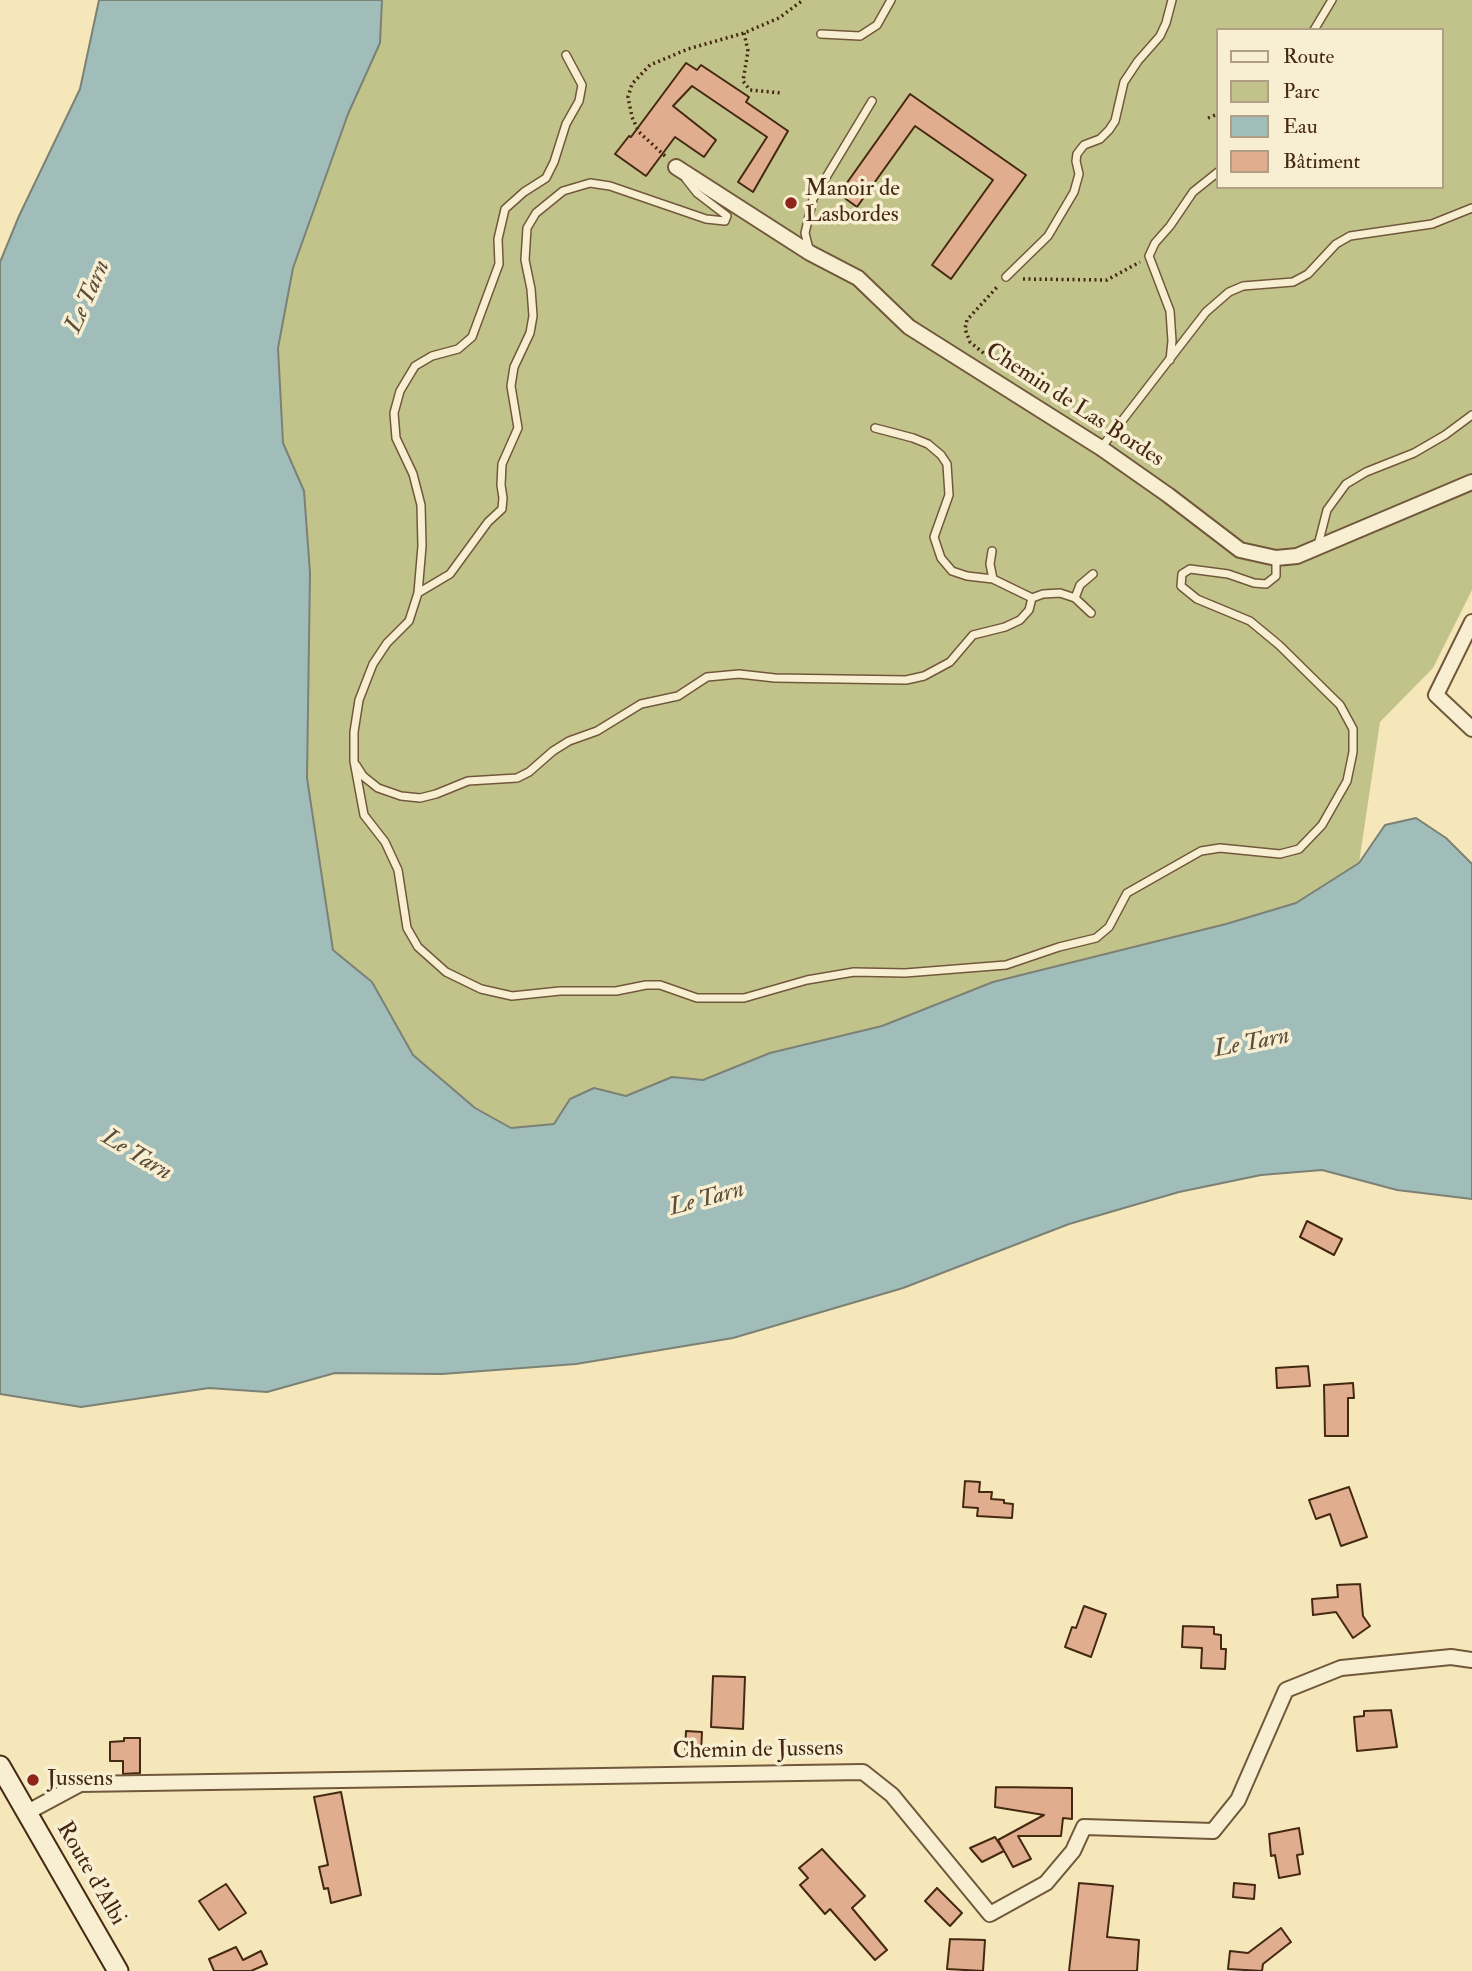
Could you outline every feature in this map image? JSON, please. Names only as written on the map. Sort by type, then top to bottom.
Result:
[{"type":"street","name":"Chemin de Las Bordes","points":[[676,167],[810,253],[858,278],[909,327],[1101,448],[1240,550],[1276,558],[1297,556],[1472,482]]},
{"type":"street","points":[[1472,622],[1436,695],[1472,729]]},
{"type":"street","name":"Chemin de Jussens","points":[[26,1813],[80,1784],[863,1772],[892,1795],[990,1914],[1046,1883],[1073,1851],[1084,1827],[1213,1831],[1238,1800],[1286,1690],[1341,1668],[1451,1657],[1472,1660]]},
{"type":"street","name":"Route d'Albi","points":[[0,1766],[118,1971]]},
{"type":"lane","points":[[821,34],[860,36],[877,25],[891,0]]},
{"type":"lane","points":[[1006,277],[1048,236],[1074,192],[1079,174],[1077,154],[1084,145],[1100,139],[1115,121],[1124,82],[1160,36],[1171,0]]},
{"type":"lane","points":[[1315,28],[1332,0]]},
{"type":"lane","points":[[566,55],[582,85],[579,101],[566,124],[546,178],[524,192],[505,209],[498,239],[499,264],[472,337],[458,349],[432,356],[415,366],[400,391],[394,413],[396,438],[413,474],[422,505],[418,593],[409,621],[387,643],[373,664],[359,700],[354,732],[354,761],[364,815],[385,842],[398,870],[407,928],[418,947],[446,972],[481,989],[512,996],[560,991],[616,991],[660,985],[697,998],[744,998],[807,980],[854,972],[905,973],[1006,965],[1096,938],[1108,927],[1127,893],[1201,852],[1220,848],[1280,854],[1299,849],[1322,825],[1347,781],[1353,752],[1353,729],[1340,705],[1279,645],[1250,621],[1197,599],[1181,586],[1182,574],[1190,569],[1227,574],[1266,584],[1276,576],[1276,558]]},
{"type":"lane","points":[[810,253],[806,233],[813,199],[872,101]]},
{"type":"lane","points":[[418,593],[450,574],[488,522],[502,509],[502,464],[518,428],[511,386],[514,367],[530,333],[533,316],[525,260],[527,229],[536,213],[563,191],[590,183],[610,186],[706,219],[724,221],[727,216],[697,193],[676,167]]},
{"type":"lane","points":[[1170,360],[1170,311],[1149,256],[1155,243],[1193,192],[1216,174]]},
{"type":"lane","points":[[1101,448],[1206,312],[1228,292],[1243,286],[1293,282],[1308,274],[1336,244],[1350,236],[1432,224],[1472,208]]},
{"type":"lane","points":[[1318,546],[1327,510],[1346,484],[1366,472],[1414,453],[1472,415]]},
{"type":"lane","points":[[875,428],[928,444],[947,464],[949,495],[935,529],[936,548],[940,558],[952,570],[967,576],[993,579],[1032,598],[1060,593],[1075,598],[1091,613]]},
{"type":"lane","points":[[992,551],[989,564],[993,579]]},
{"type":"lane","points":[[1075,598],[1080,585],[1093,574]]},
{"type":"lane","points":[[354,761],[363,776],[378,788],[401,796],[419,798],[468,781],[517,778],[569,741],[597,731],[641,704],[678,695],[707,677],[720,674],[775,678],[906,680],[924,676],[950,662],[973,635],[1005,627],[1020,620],[1029,610],[1032,598]]},
{"type":"path","points":[[676,167],[639,132],[632,117],[628,97],[632,84],[650,65],[688,49],[744,33],[779,18],[803,0]]},
{"type":"path","points":[[744,33],[748,51],[743,82],[750,90],[781,93]]},
{"type":"path","points":[[1208,118],[1216,115]]},
{"type":"path","points":[[996,363],[970,342],[965,329],[967,320],[1006,277],[1107,280],[1149,256]]},
{"type":"green space","points":[[382,0],[1472,0],[1472,590],[1433,668],[1380,722],[1359,863],[1296,903],[1226,924],[993,982],[882,1026],[770,1053],[703,1080],[672,1077],[626,1096],[594,1088],[570,1099],[554,1124],[511,1128],[475,1108],[413,1055],[372,982],[333,950],[307,778],[310,573],[304,491],[283,443],[278,348],[292,268],[348,114],[380,43]]},
{"type":"water","name":"Le Tarn","points":[[99,0],[382,0],[380,43],[348,114],[293,268],[278,348],[283,443],[304,491],[310,573],[307,778],[333,950],[372,982],[413,1055],[475,1108],[511,1128],[554,1124],[570,1099],[594,1088],[626,1096],[672,1077],[703,1080],[770,1053],[882,1026],[993,982],[1226,924],[1296,903],[1359,863],[1385,825],[1416,818],[1446,838],[1472,864],[1472,1199],[1397,1190],[1322,1170],[1261,1175],[1179,1192],[1069,1224],[903,1288],[733,1338],[576,1364],[442,1374],[335,1373],[267,1392],[209,1388],[81,1407],[0,1394],[0,262],[80,89]]},
{"type":"building","points":[[686,63],[697,70],[701,65],[749,97],[746,102],[788,131],[753,192],[738,182],[767,137],[692,86],[673,106],[716,140],[704,157],[675,137],[646,176],[615,154],[629,136],[631,137]]},
{"type":"building","points":[[910,94],[1026,175],[951,279],[932,265],[993,180],[915,126],[857,207],[839,194]]},
{"type":"building","points":[[1307,1221],[1342,1239],[1334,1255],[1300,1237]]},
{"type":"building","points":[[1308,1366],[1310,1386],[1277,1388],[1276,1368]]},
{"type":"building","points":[[1353,1383],[1354,1398],[1348,1398],[1348,1436],[1325,1436],[1324,1385]]},
{"type":"building","points":[[965,1481],[980,1482],[979,1492],[992,1492],[991,1499],[1013,1504],[1012,1518],[977,1516],[978,1508],[963,1507]]},
{"type":"building","points":[[1349,1487],[1367,1537],[1341,1546],[1330,1514],[1316,1519],[1309,1500]]},
{"type":"building","points":[[1360,1584],[1363,1616],[1370,1626],[1353,1638],[1336,1612],[1313,1615],[1312,1599],[1338,1597],[1337,1585]]},
{"type":"building","points":[[1084,1606],[1106,1614],[1091,1657],[1065,1647]]},
{"type":"building","points":[[1183,1626],[1214,1627],[1214,1634],[1221,1635],[1221,1649],[1226,1649],[1225,1669],[1201,1668],[1202,1648],[1182,1647]]},
{"type":"building","points":[[713,1676],[745,1677],[743,1729],[711,1727]]},
{"type":"building","points":[[1391,1710],[1397,1747],[1357,1751],[1354,1717],[1364,1716],[1364,1711]]},
{"type":"building","points":[[686,1731],[702,1732],[701,1753],[685,1752]]},
{"type":"building","points":[[124,1738],[140,1738],[140,1773],[123,1774],[123,1761],[110,1761],[110,1742],[124,1741]]},
{"type":"building","points":[[996,1787],[1072,1788],[1072,1819],[1063,1818],[1061,1836],[1018,1836],[1031,1859],[1013,1867],[998,1840],[1044,1815],[995,1807]]},
{"type":"building","points":[[341,1792],[361,1895],[331,1903],[328,1888],[324,1889],[319,1867],[328,1865],[314,1797]]},
{"type":"building","points":[[1299,1828],[1303,1854],[1297,1855],[1300,1874],[1279,1878],[1275,1855],[1271,1856],[1269,1834]]},
{"type":"building","points":[[995,1837],[1004,1851],[982,1862],[970,1848]]},
{"type":"building","points":[[822,1849],[865,1896],[852,1908],[887,1950],[875,1960],[830,1909],[825,1914],[800,1885],[808,1878],[799,1868]]},
{"type":"building","points":[[1079,1883],[1113,1886],[1107,1937],[1139,1940],[1137,1971],[1069,1971]]},
{"type":"building","points":[[1234,1883],[1255,1885],[1254,1899],[1233,1897]]},
{"type":"building","points":[[226,1884],[246,1913],[219,1930],[199,1901]]},
{"type":"building","points":[[937,1888],[962,1913],[950,1926],[925,1901]]},
{"type":"building","points":[[1281,1928],[1291,1942],[1263,1964],[1262,1971],[1228,1969],[1230,1951],[1248,1953]]},
{"type":"building","points":[[950,1939],[985,1940],[983,1971],[947,1969]]},
{"type":"building","points":[[236,1947],[243,1960],[261,1951],[267,1964],[251,1971],[214,1971],[209,1959]]},
{"type":"place","name":"Manoir de Lasbordes","points":[[791,203]]},
{"type":"place","name":"Jussens","points":[[33,1780]]}]
